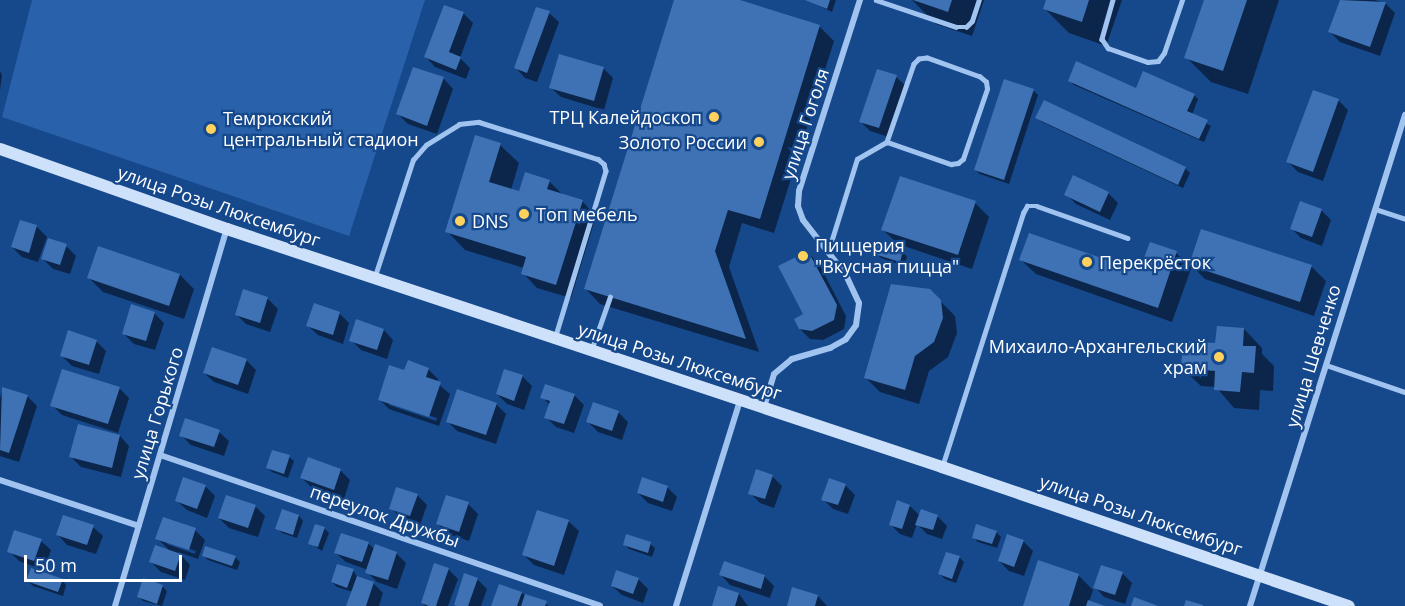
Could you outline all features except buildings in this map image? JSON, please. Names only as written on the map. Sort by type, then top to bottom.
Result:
[{"type":"main road","name":"улица Розы Люксембург","points":[[0,149],[227,229],[942,467],[1349,606]]},
{"type":"street","name":"улица Гоголя","points":[[764,408],[774,374],[792,359],[830,348],[846,339],[856,325],[859,303],[846,275],[803,220],[798,206],[799,191],[860,0]]},
{"type":"street","name":"улица Шевченко","points":[[1250,606],[1405,115]]},
{"type":"street","name":"улица Горького","points":[[115,606],[227,229]]},
{"type":"street","points":[[676,606],[740,400]]},
{"type":"street","name":"переулок Дружбы","points":[[160,455],[600,606]]},
{"type":"street","points":[[0,480],[139,526]]},
{"type":"lane","points":[[876,0],[956,27],[966,27],[972,21],[979,0]]},
{"type":"lane","points":[[1113,0],[1102,39],[1108,48],[1148,62],[1158,61],[1164,53],[1182,0]]},
{"type":"lane","points":[[828,252],[857,159],[887,142],[914,64],[919,59],[927,58],[980,77],[986,82],[972,130],[958,163],[951,164],[887,142]]},
{"type":"lane","points":[[374,278],[413,160],[426,145],[459,124],[479,122],[597,159],[604,164],[606,171],[555,338]]},
{"type":"lane","points":[[942,467],[1027,206],[1038,206],[1128,238]]},
{"type":"lane","points":[[1375,209],[1405,219]]},
{"type":"lane","points":[[591,350],[610,297]]},
{"type":"lane","points":[[1326,365],[1405,392]]},
{"type":"shaded area","name":"Темрюкский центральный стадион","points":[[32,0],[425,0],[349,236],[2,117]]},
{"type":"place","name":"ТРЦ Калейдоскоп","points":[[714,117]]},
{"type":"place","name":"Темрюкский центральный стадион","points":[[211,129]]},
{"type":"place","name":"Золото России","points":[[759,142]]},
{"type":"place","name":"Топ мебель","points":[[524,214]]},
{"type":"place","name":"DNS","points":[[460,221]]},
{"type":"place","name":"Пиццерия \"Вкусная пицца\"","points":[[803,256]]},
{"type":"place","name":"Перекрёсток","points":[[1087,262]]},
{"type":"place","name":"Михаило-Архангельский храм","points":[[1219,357]]}]
